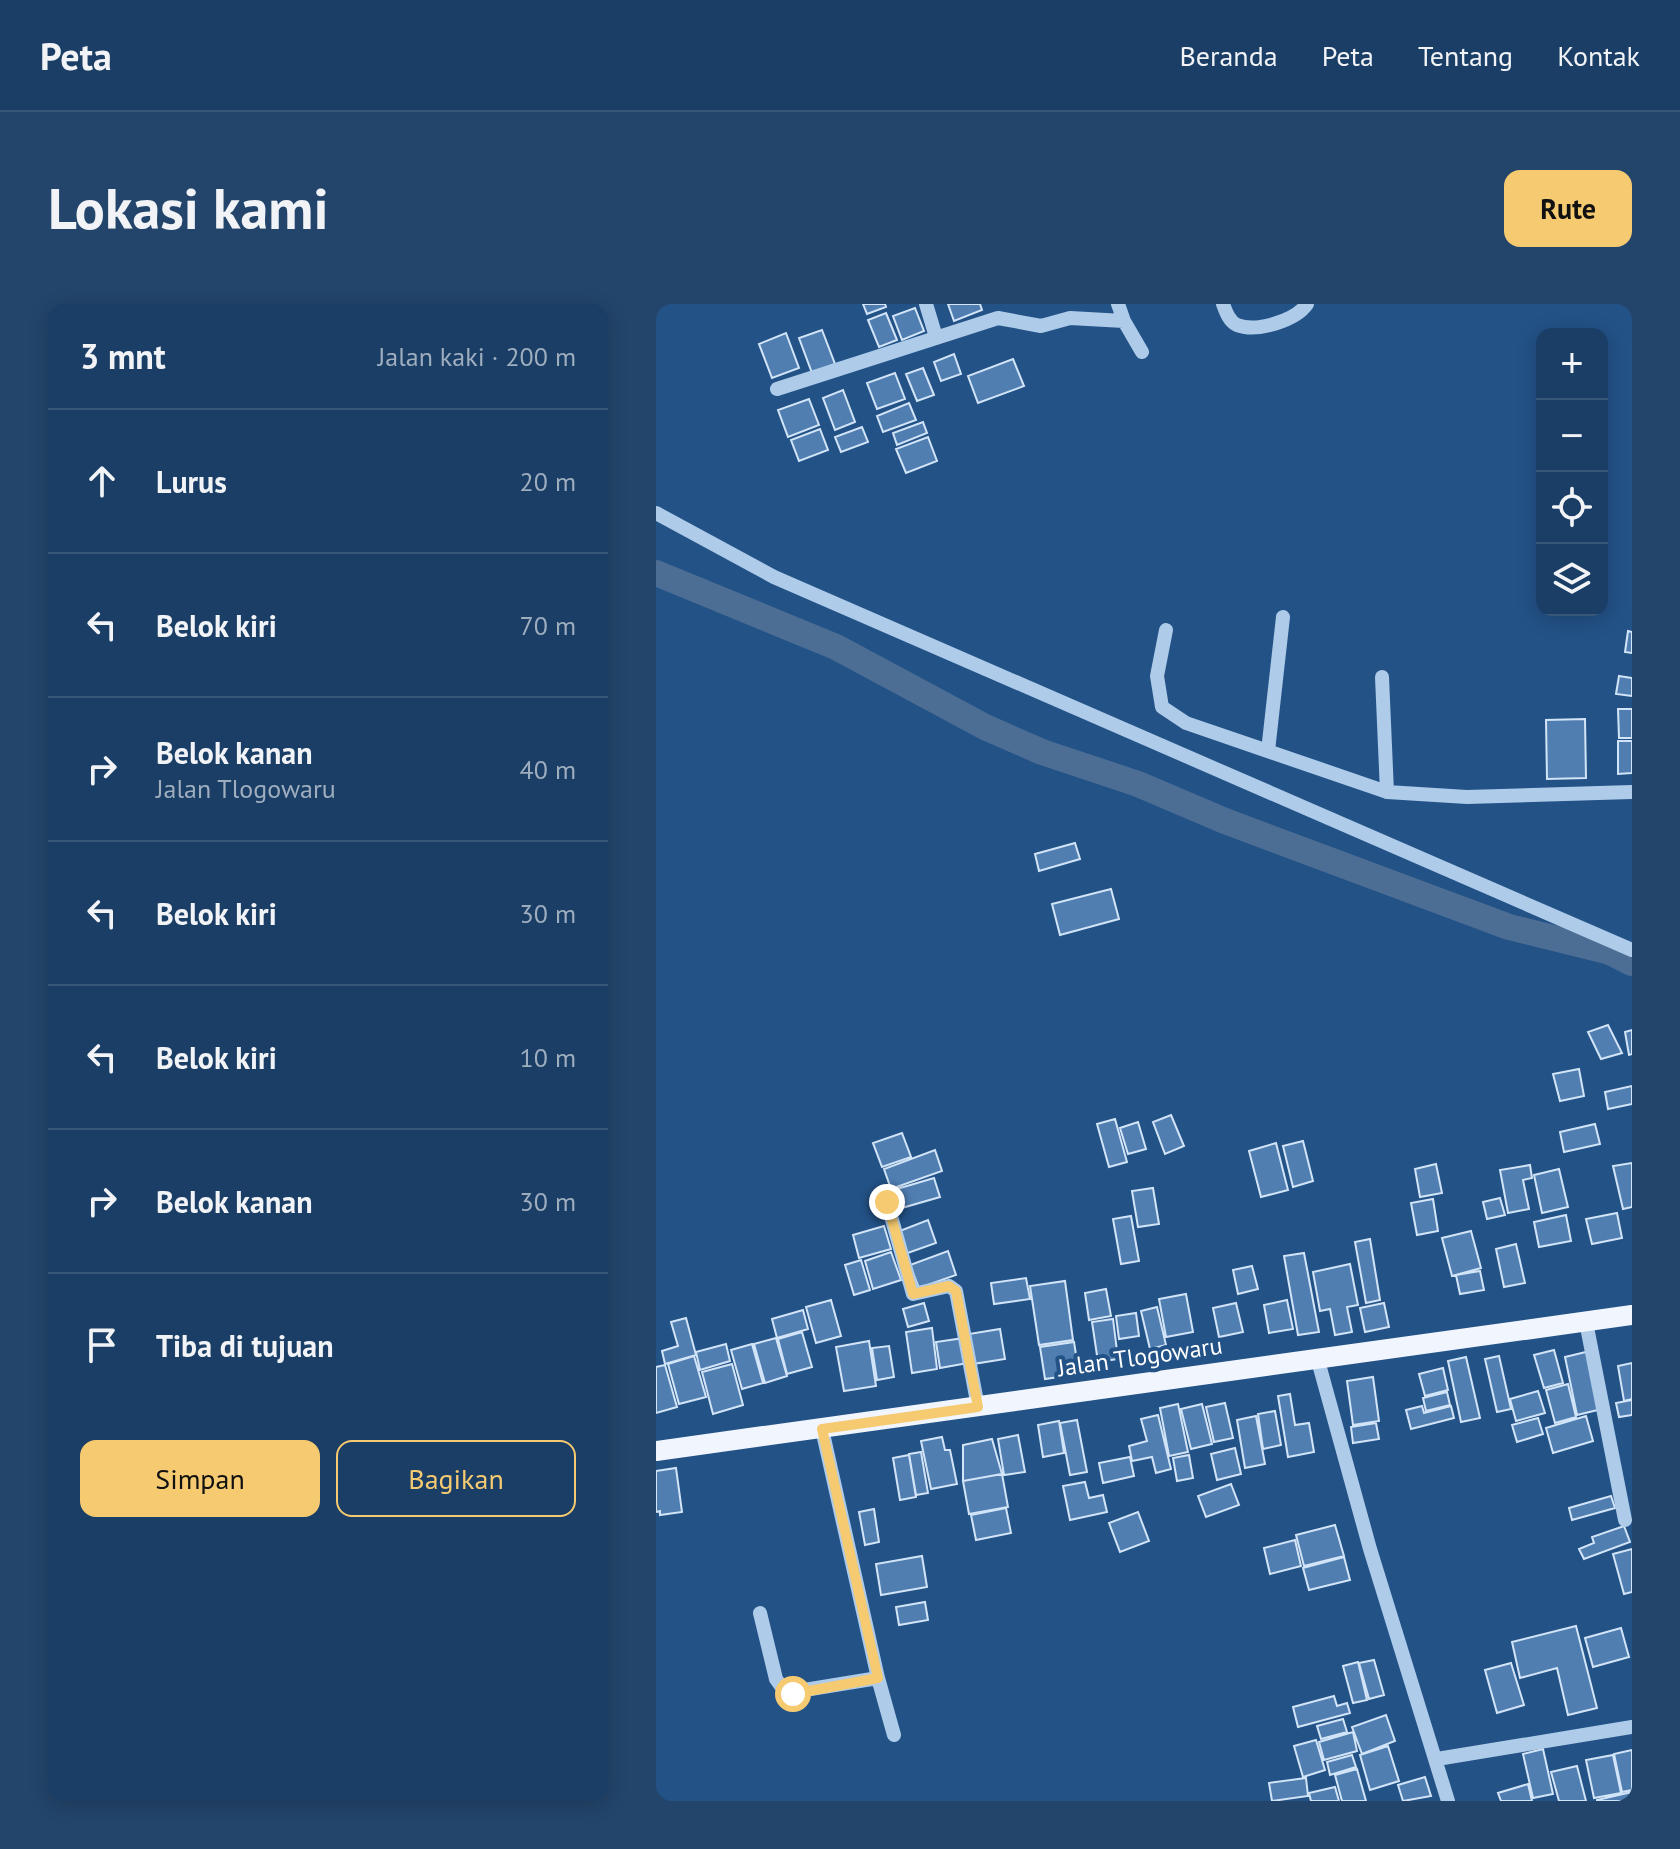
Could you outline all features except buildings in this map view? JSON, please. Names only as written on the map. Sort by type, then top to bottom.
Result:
[{"type":"main road","name":"Jalan Tlogowaru","points":[[656,1451],[1632,1315]]},
{"type":"street","points":[[926,304],[936,337]]},
{"type":"street","points":[[1118,304],[1142,352]]},
{"type":"street","points":[[1223,304],[1228,317],[1243,326],[1263,325],[1295,316],[1307,304]]},
{"type":"street","points":[[777,389],[998,318],[1041,326],[1070,318],[1124,321]]},
{"type":"street","points":[[656,513],[774,577],[1632,950]]},
{"type":"street","points":[[1268,751],[1283,617]]},
{"type":"street","points":[[1166,630],[1157,676],[1162,707],[1186,723],[1387,792],[1467,797],[1632,792]]},
{"type":"street","points":[[1382,677],[1387,792]]},
{"type":"street","points":[[887,1202],[913,1294],[949,1286],[956,1291],[978,1407]]},
{"type":"street","points":[[1586,1322],[1625,1520]]},
{"type":"street","points":[[1317,1357],[1370,1549],[1437,1759],[1445,1800]]},
{"type":"street","points":[[822,1429],[878,1678],[894,1735]]},
{"type":"street","points":[[760,1613],[776,1679],[786,1693],[878,1678]]},
{"type":"street","points":[[1437,1759],[1632,1727]]},
{"type":"waterway","points":[[656,573],[836,647],[985,727],[1042,752],[1138,784],[1225,821],[1509,927],[1610,952],[1632,963]]},
{"type":"route","points":[[793,1694],[878,1678],[822,1429],[978,1407],[956,1291],[949,1286],[913,1294],[887,1202]]}]
